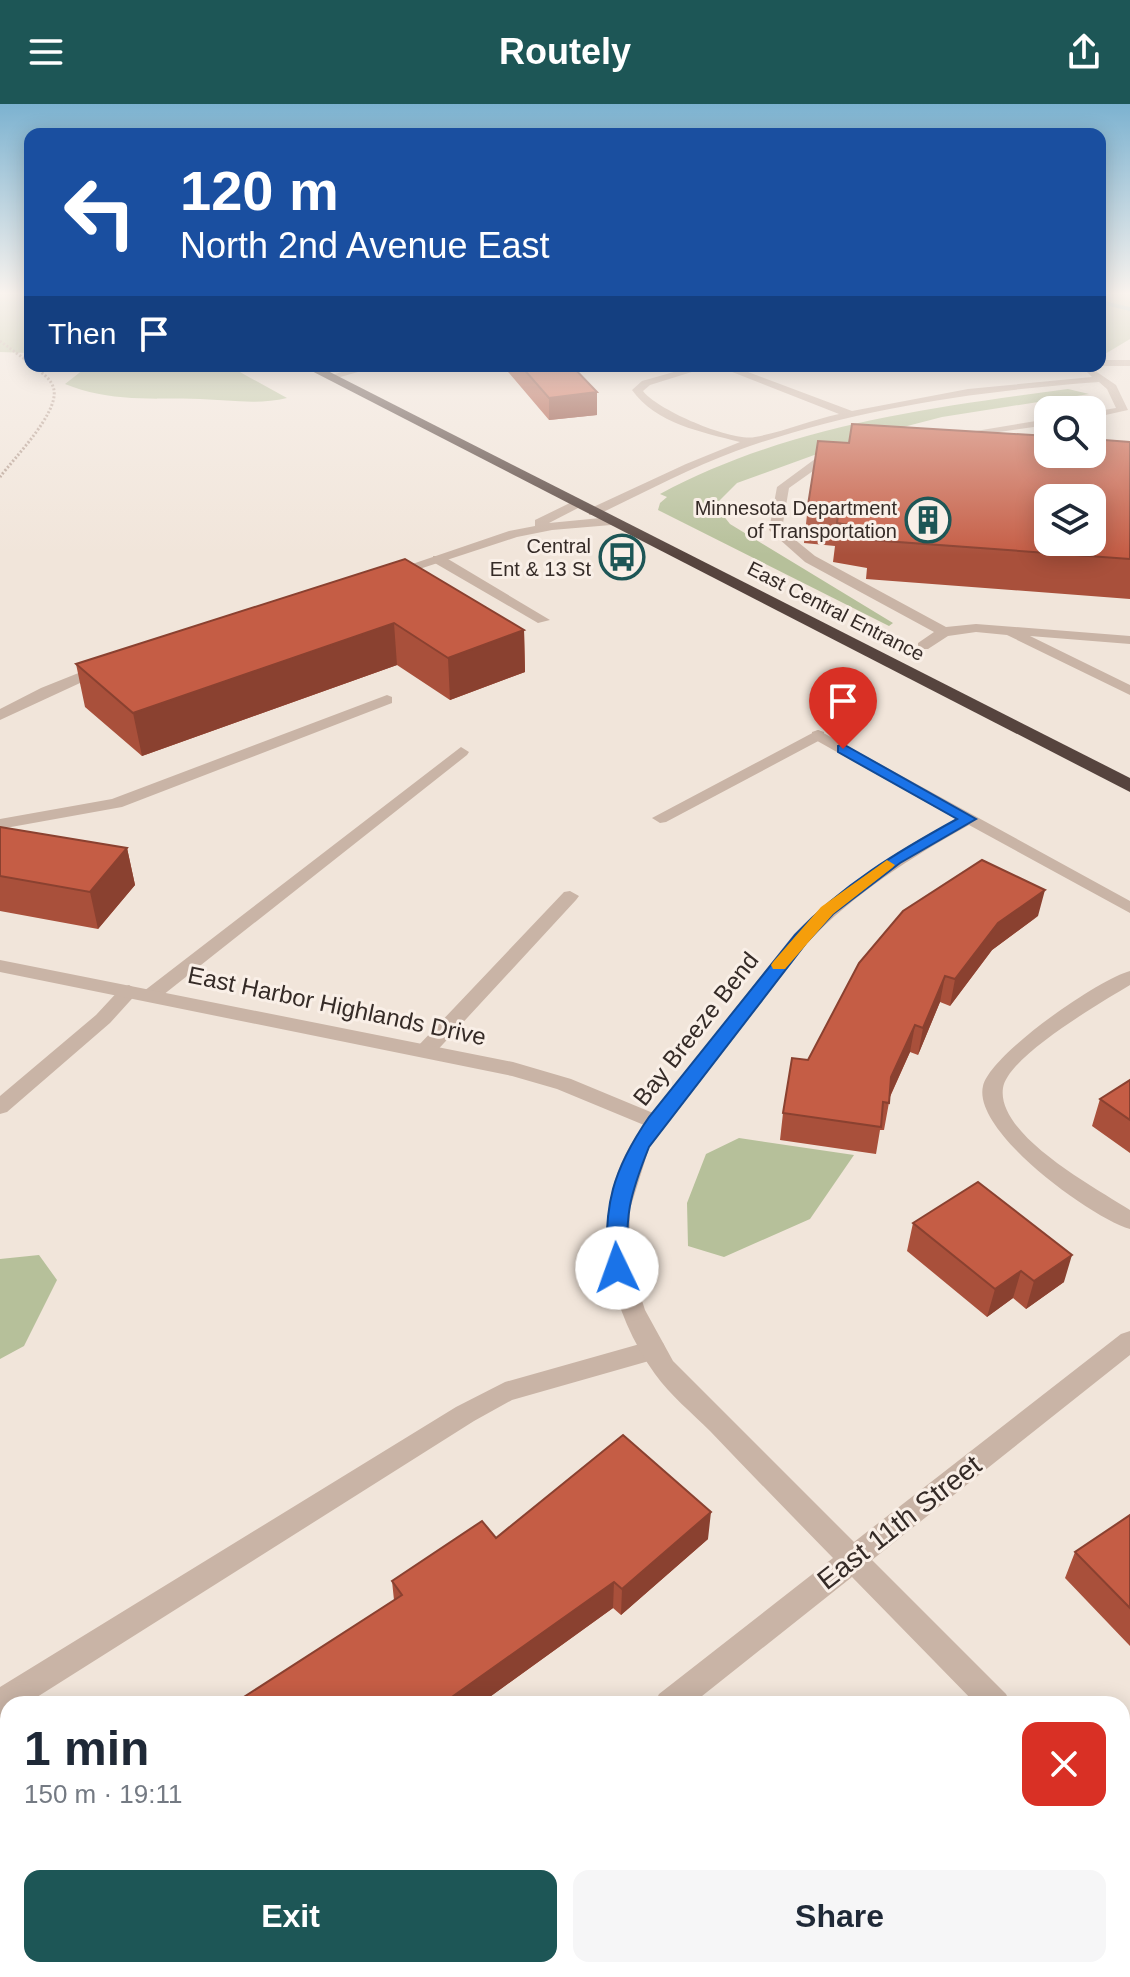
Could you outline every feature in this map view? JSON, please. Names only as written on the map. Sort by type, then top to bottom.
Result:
[{"type":"highway","name":"East Central Entrance","points":[[337,380],[1130,786]]},
{"type":"street","points":[[655,380],[637,390],[649,405],[688,424],[752,442]]},
{"type":"street","points":[[760,380],[850,414]]},
{"type":"street","points":[[593,512],[752,442],[850,414],[996,389],[1087,380]]},
{"type":"street","points":[[1104,380],[1112,387],[1123,410],[1106,413]]},
{"type":"street","points":[[941,437],[1034,424]]},
{"type":"street","points":[[853,451],[823,458],[783,487],[775,530],[810,559],[944,632]]},
{"type":"street","points":[[514,534],[576,504]]},
{"type":"street","points":[[379,578],[514,534],[552,526],[611,521]]},
{"type":"street","points":[[438,559],[543,620]]},
{"type":"street","points":[[923,646],[944,632],[976,628],[1130,640]]},
{"type":"street","points":[[1007,630],[1130,691]]},
{"type":"street","points":[[0,715],[46,691],[113,663]]},
{"type":"street","points":[[0,824],[116,803],[387,700]]},
{"type":"street","points":[[660,818],[818,735],[1130,908]]},
{"type":"street","points":[[151,995],[461,752]]},
{"type":"street","name":"Bay Breeze Bend","points":[[968,819],[894,860],[827,911],[801,938],[639,1146],[624,1184],[615,1220],[617,1268],[636,1319],[664,1368],[988,1696]]},
{"type":"street","points":[[425,1051],[570,896]]},
{"type":"street","name":"East Harbor Highlands Drive","points":[[0,966],[513,1069],[564,1084],[656,1122]]},
{"type":"street","points":[[1130,977],[1039,1038],[1001,1070],[992,1087],[999,1120],[1012,1136],[1130,1221]]},
{"type":"street","points":[[0,1107],[103,1019],[129,991]]},
{"type":"street","name":"East 11th Street","points":[[679,1696],[1130,1341]]},
{"type":"street","points":[[13,1696],[505,1392],[654,1350]]},
{"type":"path","points":[[0,477],[46,416],[54,399],[52,384],[48,380]]},
{"type":"green space","points":[[70,380],[255,380],[287,398],[255,402],[132,398],[98,394],[65,384]]},
{"type":"green space","points":[[1068,389],[1089,394],[1034,396],[1034,403],[942,417],[861,438],[737,483],[715,505],[730,524],[893,623],[889,626],[658,510],[667,497],[660,494],[757,452],[859,423]]},
{"type":"green space","points":[[739,1138],[854,1155],[810,1219],[724,1257],[688,1246],[687,1203],[706,1154]]},
{"type":"green space","points":[[39,1255],[57,1280],[24,1346],[0,1359],[0,1259]]},
{"type":"building","points":[[534,380],[586,380],[597,392],[549,398]]},
{"type":"building","points":[[852,424],[1034,435],[1034,468],[1106,468],[1106,440],[1130,442],[1130,559],[1089,556],[1106,556],[1106,484],[1034,484],[1034,552],[871,540],[872,529],[837,523],[839,508],[808,505],[818,441],[849,443]]},
{"type":"building","points":[[405,559],[524,630],[448,658],[394,623],[133,713],[76,664]]},
{"type":"building","points":[[0,827],[127,848],[90,892],[0,876]]},
{"type":"building","points":[[982,860],[1045,890],[998,923],[955,979],[945,976],[923,1028],[915,1025],[891,1077],[889,1103],[883,1102],[881,1127],[783,1113],[792,1058],[808,1060],[859,963],[903,911]]},
{"type":"building","points":[[1130,1080],[1130,1120],[1100,1099]]},
{"type":"building","points":[[978,1182],[1072,1255],[1034,1281],[1021,1271],[995,1289],[913,1223]]},
{"type":"building","points":[[623,1435],[711,1512],[622,1589],[614,1582],[453,1696],[245,1696],[402,1595],[392,1581],[482,1521],[496,1538]]},
{"type":"building","points":[[1130,1515],[1130,1608],[1075,1552]]},
{"type":"slow traffic","points":[[779,965],[827,911],[887,865]]},
{"type":"place","name":"Minnesota Department of Transportation","points":[[928,520]]},
{"type":"place","name":"Central Ent & 13 St","points":[[622,557]]},
{"type":"route","points":[[617,1268],[615,1220],[624,1184],[639,1146],[656,1122],[801,938],[827,911],[857,885],[894,860],[968,819],[843,749]]}]
